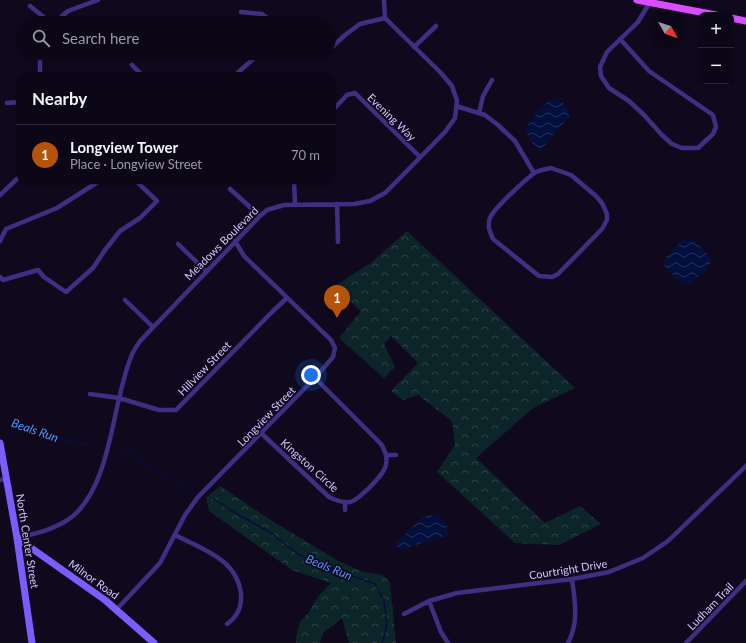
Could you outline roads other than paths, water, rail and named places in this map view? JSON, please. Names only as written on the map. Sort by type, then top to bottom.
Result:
[{"type":"main road","points":[[637,0],[701,12]]},
{"type":"main road","points":[[734,19],[746,21]]},
{"type":"main road","name":"North Center Street","points":[[0,443],[3,480],[17,538],[32,643]]},
{"type":"main road","name":"Milnor Road","points":[[17,538],[117,609],[154,643]]},
{"type":"street","points":[[61,16],[68,11],[98,0]]},
{"type":"street","points":[[336,43],[344,35],[360,24],[385,18],[384,0]]},
{"type":"street","points":[[620,39],[649,71],[712,115],[716,127],[713,134],[698,148],[682,148],[672,144],[629,101],[609,88],[601,76],[600,67],[607,52],[620,39],[638,22],[650,2]]},
{"type":"street","points":[[30,6],[43,16]]},
{"type":"street","points":[[241,12],[262,14],[265,16]]},
{"type":"street","name":"Meadows Boulevard","points":[[17,538],[43,532],[59,525],[73,516],[85,504],[94,489],[100,473],[131,356],[140,341],[260,216],[267,210],[284,205],[354,204],[370,201],[385,193],[446,132],[454,118],[457,101],[452,86],[441,73],[385,18]]},
{"type":"street","points":[[414,46],[436,26]]},
{"type":"street","points":[[40,60],[40,72]]},
{"type":"street","points":[[239,72],[252,60]]},
{"type":"street","points":[[132,65],[138,72]]},
{"type":"street","points":[[479,113],[483,96],[492,80]]},
{"type":"street","name":"Evening Way","points":[[336,107],[347,95],[355,93],[420,158]]},
{"type":"street","points":[[7,102],[16,102]]},
{"type":"street","points":[[456,106],[479,113],[489,118],[515,141],[534,173]]},
{"type":"street","points":[[551,168],[564,171],[596,196],[602,203],[607,214],[607,220],[602,229],[558,274],[545,278],[539,276],[531,270],[493,239],[488,226],[492,215],[511,194],[534,173],[551,168]]},
{"type":"street","points":[[0,195],[16,180]]},
{"type":"street","points":[[0,241],[6,229],[57,208],[94,184]]},
{"type":"street","points":[[0,277],[3,280],[38,270],[66,292],[94,268],[105,250],[120,231],[140,218],[157,202],[139,184]]},
{"type":"street","points":[[294,184],[295,204]]},
{"type":"street","points":[[230,189],[260,216]]},
{"type":"street","points":[[337,204],[338,242]]},
{"type":"street","name":"Longview Street","points":[[117,609],[157,567],[185,515],[198,497],[315,378],[333,357],[335,348],[331,340],[244,256],[235,241]]},
{"type":"street","points":[[178,244],[206,271]]},
{"type":"street","name":"Hillview Street","points":[[90,394],[119,398],[159,410],[176,410],[287,298]]},
{"type":"street","points":[[125,300],[153,326]]},
{"type":"street","points":[[315,378],[381,444],[386,455],[396,455]]},
{"type":"street","name":"Kingston Circle","points":[[261,433],[329,497],[345,502],[355,500],[360,497],[381,476],[386,465],[386,455]]},
{"type":"street","name":"Courtright Drive","points":[[404,614],[429,601],[457,593],[572,579],[609,572],[643,558],[668,541],[746,466]]},
{"type":"street","points":[[344,510],[345,502]]},
{"type":"street","points":[[175,535],[216,556],[223,561],[234,574],[240,590],[241,605],[234,619],[228,624]]},
{"type":"street","points":[[568,643],[572,636],[576,609],[572,579]]},
{"type":"street","name":"Ludham Trail","points":[[686,643],[746,581]]},
{"type":"street","points":[[429,601],[448,643]]},
{"type":"water","points":[[552,99],[559,100],[564,104],[568,110],[569,117],[541,151],[534,145],[525,132],[529,123],[536,114]]},
{"type":"water","points":[[687,238],[694,241],[704,250],[711,261],[701,274],[687,285],[677,279],[667,269],[664,261],[669,253]]},
{"type":"water","points":[[432,515],[440,517],[448,527],[447,535],[400,550],[395,544],[423,517]]},
{"type":"waterway","name":"Beals Run","points":[[7,420],[18,423],[48,438],[88,444]]},
{"type":"waterway","name":"Beals Run","points":[[120,449],[134,455],[167,477],[194,490]]},
{"type":"waterway","name":"Beals Run","points":[[213,498],[230,510],[271,533],[298,554],[320,565],[375,584],[384,601],[387,624],[382,643]]},
{"type":"place","name":"Longview Tower","points":[[337,318]]}]
